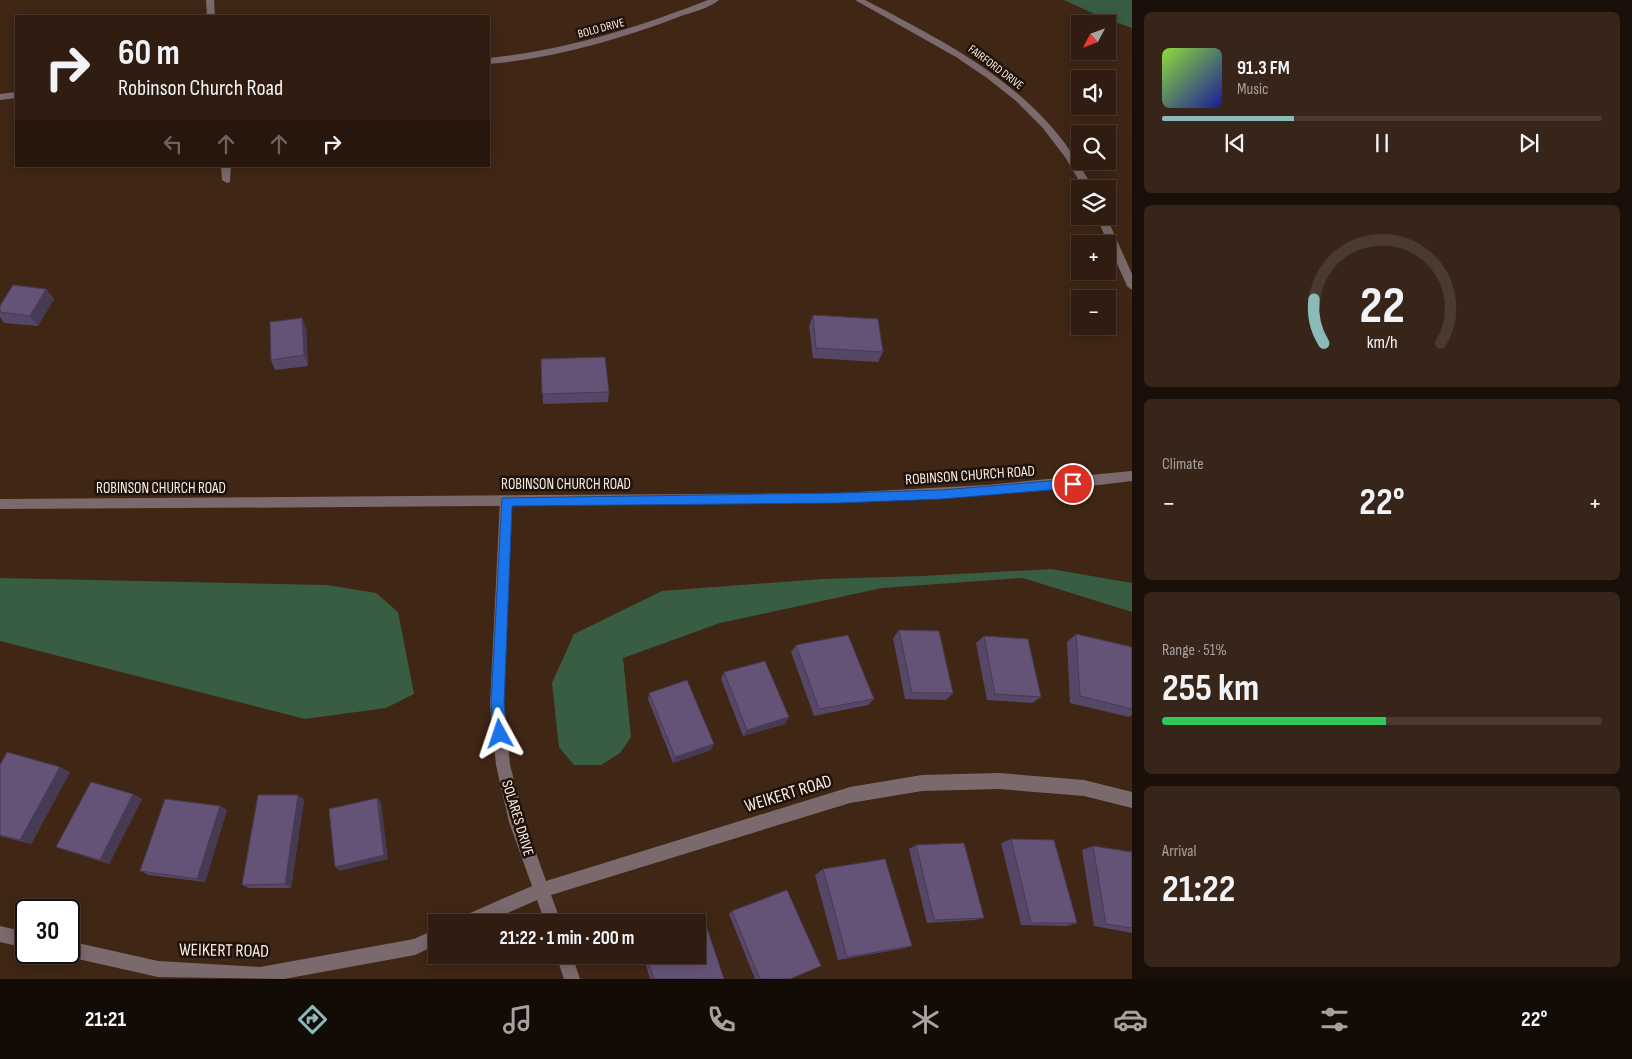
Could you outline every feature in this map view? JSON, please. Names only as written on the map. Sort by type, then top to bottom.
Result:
[{"type":"street","points":[[210,0],[211,15]]},
{"type":"street","name":"BOLO DRIVE","points":[[490,61],[556,52],[611,39],[661,22],[715,0]]},
{"type":"street","name":"FAIRFORD DRIVE","points":[[858,0],[955,52],[1012,92],[1045,124],[1059,141],[1072,159],[1083,180]]},
{"type":"street","points":[[0,97],[15,94]]},
{"type":"street","points":[[226,167],[227,180]]},
{"type":"street","points":[[1105,225],[1132,286]]},
{"type":"street","name":"ROBINSON CHURCH ROAD","points":[[0,504],[839,498],[942,494],[1053,486],[1132,476]]},
{"type":"street","name":"SOLARES DRIVE","points":[[506,501],[498,704],[503,764],[517,822],[550,914]]},
{"type":"street","name":"WEIKERT ROAD","points":[[487,914],[542,890],[850,795],[922,783],[999,781],[1084,788],[1132,800]]},
{"type":"street","points":[[0,934],[15,937]]},
{"type":"street","name":"WEIKERT ROAD","points":[[80,951],[158,969],[260,975],[415,947],[428,941]]},
{"type":"street","points":[[567,964],[572,979]]},
{"type":"green space","points":[[1064,0],[1132,0],[1132,28],[1116,22],[1116,15],[1097,15]]},
{"type":"green space","points":[[1051,569],[1132,583],[1132,612],[1023,578],[882,588],[720,623],[623,658],[631,737],[620,753],[601,765],[574,765],[559,747],[552,683],[574,634],[662,591],[822,579]]},
{"type":"green space","points":[[0,578],[327,585],[376,593],[398,612],[414,694],[386,708],[305,719],[0,641]]},
{"type":"building","points":[[13,285],[46,289],[30,316],[0,312],[0,306]]},
{"type":"building","points":[[813,315],[878,319],[883,352],[816,348]]},
{"type":"building","points":[[302,318],[304,355],[271,360],[270,322]]},
{"type":"building","points":[[605,357],[609,392],[542,394],[541,359]]},
{"type":"building","points":[[899,630],[939,631],[953,693],[912,693]]},
{"type":"building","points":[[1076,634],[1132,647],[1132,709],[1080,696]]},
{"type":"building","points":[[848,635],[874,699],[819,709],[796,645]]},
{"type":"building","points":[[984,636],[1028,639],[1041,697],[995,694]]},
{"type":"building","points":[[765,661],[789,717],[747,730],[724,672]]},
{"type":"building","points":[[687,680],[714,744],[675,757],[649,693]]},
{"type":"building","points":[[7,752],[60,767],[20,840],[0,835],[0,765]]},
{"type":"building","points":[[91,782],[133,794],[100,860],[56,847]]},
{"type":"building","points":[[258,795],[298,795],[285,884],[242,885]]},
{"type":"building","points":[[377,798],[384,855],[335,867],[329,809]]},
{"type":"building","points":[[165,799],[220,806],[197,879],[140,871]]},
{"type":"building","points":[[1011,839],[1054,840],[1077,923],[1031,923]]},
{"type":"building","points":[[964,843],[984,918],[934,920],[916,845]]},
{"type":"building","points":[[1093,846],[1132,852],[1132,928],[1106,924]]},
{"type":"building","points":[[885,859],[912,946],[847,957],[823,869]]},
{"type":"building","points":[[787,890],[821,966],[790,979],[760,979],[732,911]]},
{"type":"building","points":[[706,925],[724,979],[654,979],[649,964],[706,964]]},
{"type":"route","points":[[500,734],[498,704],[506,501],[839,498],[942,494],[1073,484]]}]
